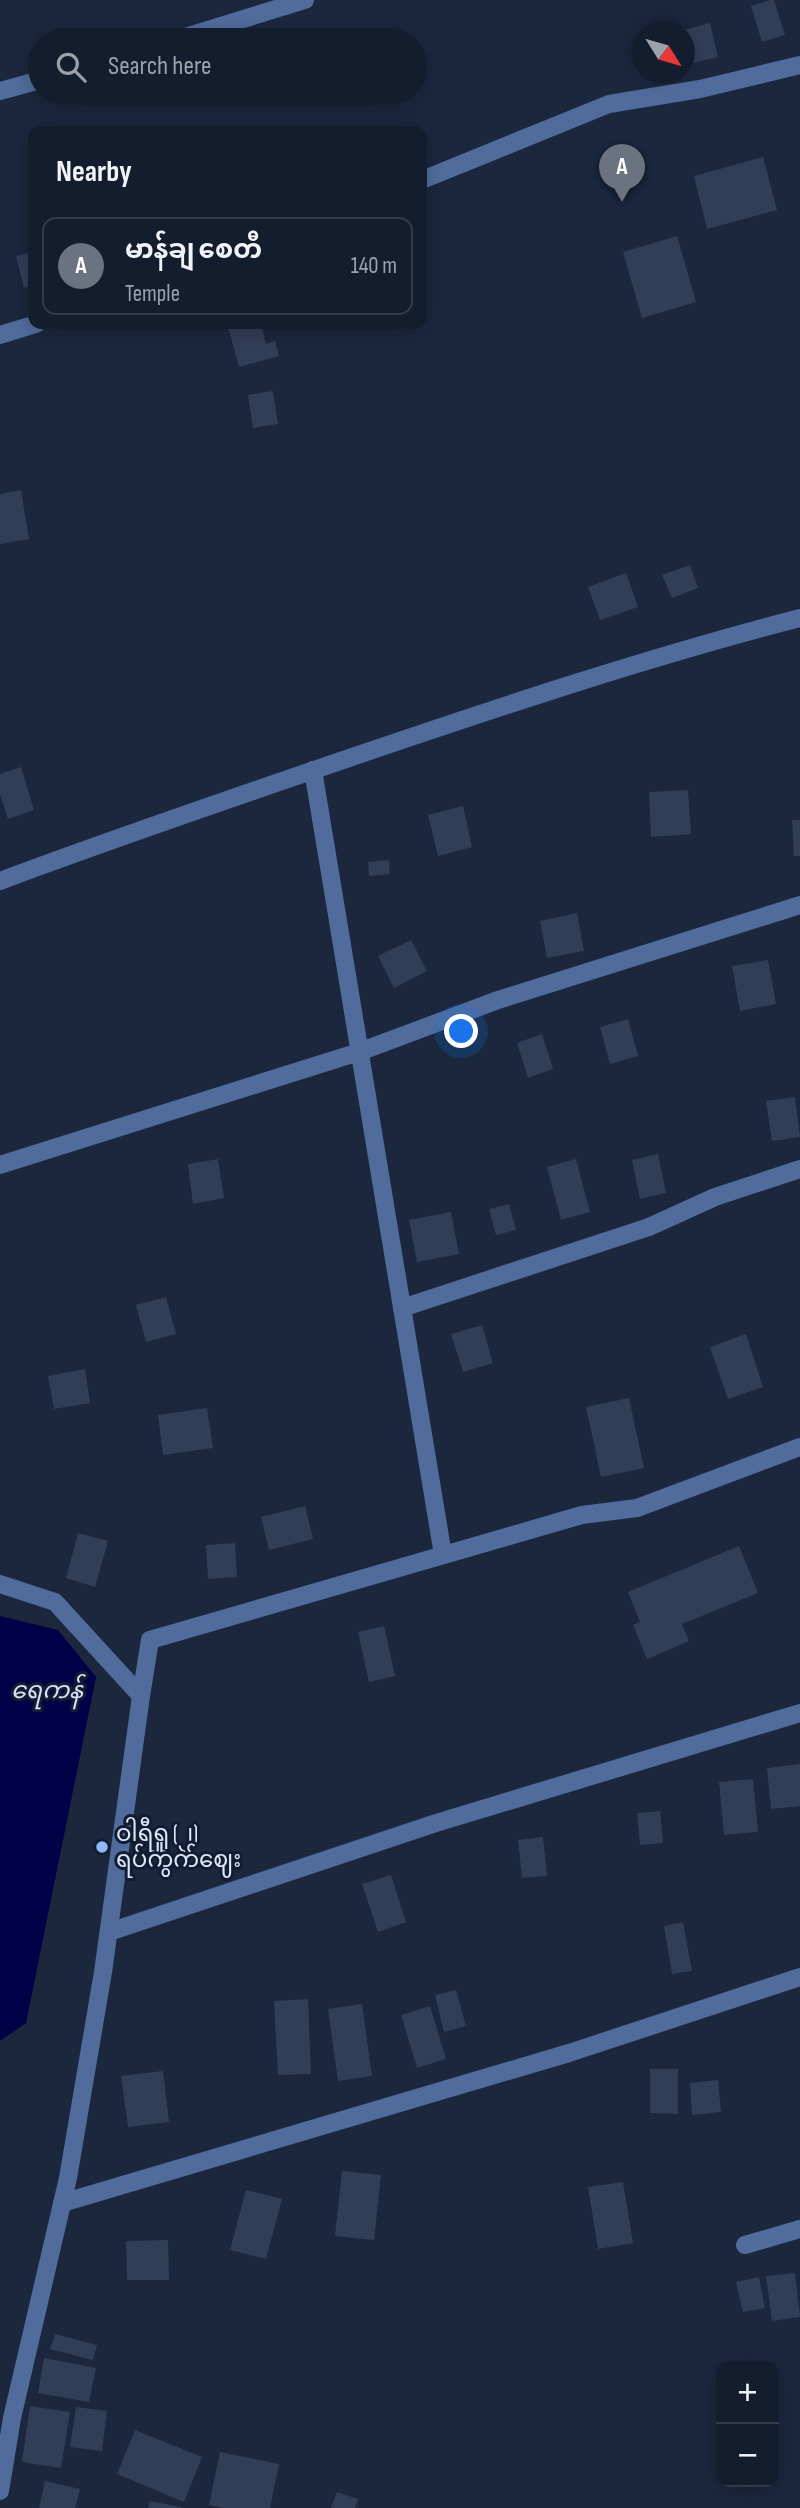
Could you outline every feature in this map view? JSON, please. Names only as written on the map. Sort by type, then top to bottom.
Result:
[{"type":"street","points":[[214,28],[305,0]]},
{"type":"street","points":[[427,178],[609,104],[700,89],[800,65]]},
{"type":"street","points":[[0,91],[28,83]]},
{"type":"street","points":[[0,335],[28,326]]},
{"type":"street","points":[[0,881],[108,840],[524,699],[733,635],[800,618]]},
{"type":"street","points":[[313,770],[443,1555]]},
{"type":"street","points":[[0,1165],[359,1052],[498,1000],[800,905]]},
{"type":"street","points":[[402,1308],[649,1227],[715,1197],[800,1169]]},
{"type":"street","points":[[0,2491],[12,2418],[62,2203],[109,1932],[150,1640],[582,1515],[637,1508],[800,1447]]},
{"type":"street","points":[[0,1584],[55,1602],[141,1696]]},
{"type":"street","points":[[109,1932],[436,1824],[800,1713]]},
{"type":"street","points":[[62,2203],[569,2053],[800,1977]]},
{"type":"street","points":[[745,2245],[800,2229]]},
{"type":"water","name":"ရေကန်","points":[[0,1616],[58,1630],[96,1677],[26,2023],[0,2041]]},
{"type":"building","points":[[774,0],[785,35],[762,42],[751,6]]},
{"type":"building","points":[[710,23],[718,57],[695,62],[695,27]]},
{"type":"building","points":[[763,157],[777,210],[707,229],[694,176]]},
{"type":"building","points":[[677,236],[696,302],[642,318],[623,252]]},
{"type":"building","points":[[28,253],[28,287],[24,288],[16,256]]},
{"type":"building","points":[[229,329],[262,329],[266,344],[275,341],[279,356],[239,367]]},
{"type":"building","points":[[273,391],[278,424],[253,428],[248,395]]},
{"type":"building","points":[[21,490],[29,539],[0,544],[0,494]]},
{"type":"building","points":[[690,565],[698,588],[672,598],[662,575]]},
{"type":"building","points":[[626,573],[638,607],[600,620],[588,587]]},
{"type":"building","points":[[21,767],[34,810],[8,819],[0,794],[0,774]]},
{"type":"building","points":[[688,790],[691,834],[651,837],[649,792]]},
{"type":"building","points":[[463,806],[472,847],[438,856],[428,815]]},
{"type":"building","points":[[792,820],[800,820],[800,856],[794,856]]},
{"type":"building","points":[[389,860],[390,874],[369,876],[368,862]]},
{"type":"building","points":[[577,913],[584,951],[547,958],[540,921]]},
{"type":"building","points":[[411,940],[427,971],[394,988],[378,956]]},
{"type":"building","points":[[768,960],[776,1004],[740,1011],[732,966]]},
{"type":"building","points":[[628,1019],[638,1056],[610,1064],[600,1027]]},
{"type":"building","points":[[542,1034],[553,1069],[528,1078],[517,1043]]},
{"type":"building","points":[[795,1097],[800,1137],[772,1141],[766,1101]]},
{"type":"building","points":[[658,1154],[666,1193],[640,1199],[632,1160]]},
{"type":"building","points":[[218,1159],[224,1198],[193,1204],[188,1164]]},
{"type":"building","points":[[576,1159],[590,1212],[561,1220],[547,1167]]},
{"type":"building","points":[[509,1204],[516,1230],[496,1235],[489,1209]]},
{"type":"building","points":[[451,1212],[459,1254],[417,1262],[409,1220]]},
{"type":"building","points":[[166,1297],[176,1334],[146,1342],[136,1305]]},
{"type":"building","points":[[482,1325],[493,1363],[463,1372],[451,1334]]},
{"type":"building","points":[[746,1334],[763,1387],[728,1399],[710,1347]]},
{"type":"building","points":[[85,1369],[90,1403],[54,1409],[48,1376]]},
{"type":"building","points":[[629,1398],[644,1468],[601,1477],[586,1407]]},
{"type":"building","points":[[207,1408],[213,1448],[163,1455],[158,1415]]},
{"type":"building","points":[[305,1506],[313,1539],[269,1550],[261,1517]]},
{"type":"building","points":[[78,1533],[108,1541],[95,1587],[66,1578]]},
{"type":"building","points":[[235,1543],[237,1577],[208,1579],[206,1545]]},
{"type":"building","points":[[739,1546],[758,1593],[682,1624],[689,1641],[647,1659],[633,1625],[640,1622],[628,1592]]},
{"type":"building","points":[[384,1626],[395,1676],[369,1682],[358,1632]]},
{"type":"building","points":[[800,1764],[800,1806],[771,1809],[767,1768]]},
{"type":"building","points":[[753,1779],[758,1832],[724,1835],[719,1782]]},
{"type":"building","points":[[660,1811],[663,1843],[640,1845],[637,1813]]},
{"type":"building","points":[[543,1837],[547,1876],[522,1878],[518,1840]]},
{"type":"building","points":[[391,1875],[406,1922],[378,1932],[362,1884]]},
{"type":"building","points":[[683,1922],[692,1971],[672,1974],[664,1926]]},
{"type":"building","points":[[456,1990],[466,2026],[444,2032],[435,1995]]},
{"type":"building","points":[[308,1999],[311,2074],[278,2075],[274,2001]]},
{"type":"building","points":[[362,2004],[372,2076],[338,2081],[328,2009]]},
{"type":"building","points":[[430,2006],[446,2059],[417,2068],[401,2015]]},
{"type":"building","points":[[650,2069],[678,2069],[678,2114],[650,2113]]},
{"type":"building","points":[[163,2071],[169,2122],[128,2127],[121,2076]]},
{"type":"building","points":[[718,2080],[721,2112],[692,2115],[690,2083]]},
{"type":"building","points":[[342,2171],[381,2175],[374,2240],[335,2236]]},
{"type":"building","points":[[623,2182],[633,2243],[598,2249],[588,2187]]},
{"type":"building","points":[[246,2190],[282,2199],[266,2259],[230,2250]]},
{"type":"building","points":[[168,2240],[169,2280],[127,2280],[126,2241]]},
{"type":"building","points":[[795,2273],[800,2317],[772,2321],[766,2276]]},
{"type":"building","points":[[759,2277],[765,2308],[743,2312],[736,2282]]},
{"type":"building","points":[[55,2334],[97,2345],[93,2360],[50,2349]]},
{"type":"building","points":[[44,2358],[96,2368],[89,2402],[38,2393]]},
{"type":"building","points":[[30,2406],[70,2412],[61,2468],[22,2462]]},
{"type":"building","points":[[76,2407],[107,2411],[102,2451],[70,2447]]},
{"type":"building","points":[[135,2430],[202,2457],[184,2502],[117,2474]]},
{"type":"building","points":[[220,2452],[279,2464],[270,2508],[223,2508],[209,2505]]},
{"type":"building","points":[[45,2481],[80,2489],[75,2508],[39,2508]]},
{"type":"building","points":[[337,2492],[358,2499],[355,2508],[331,2508]]},
{"type":"building","points":[[150,2501],[181,2507],[181,2508],[148,2508]]},
{"type":"place","name":"မာန်ချ စေတီ","points":[[622,202]]},
{"type":"place","name":"ဝါရီရူ (၂) ရပ်ကွက်ဈေး","points":[[102,1847]]}]
